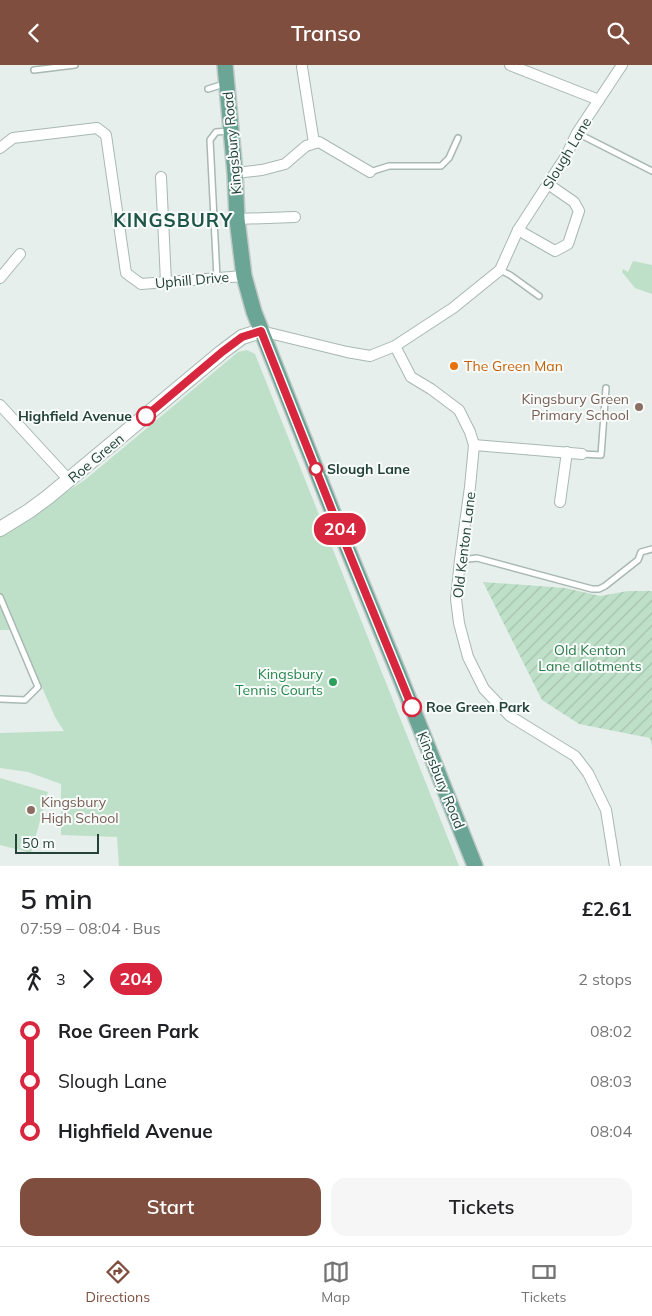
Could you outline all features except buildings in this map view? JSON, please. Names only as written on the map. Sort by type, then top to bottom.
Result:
[{"type":"main road","name":"Kingsbury Road","points":[[225,65],[235,173],[237,219],[244,276],[261,331],[475,866]]},
{"type":"street","points":[[510,65],[598,100]]},
{"type":"street","name":"Slough Lane","points":[[261,331],[370,356],[395,347],[453,308],[500,270],[518,230],[566,157],[577,133],[622,65]]},
{"type":"street","points":[[302,67],[314,143]]},
{"type":"street","name":"Uphill Drive","points":[[0,148],[13,138],[97,128],[106,135],[126,273],[141,284],[244,276]]},
{"type":"street","points":[[235,173],[262,170],[285,164],[306,146],[319,142],[370,172]]},
{"type":"street","points":[[161,177],[166,282]]},
{"type":"street","points":[[518,230],[555,251],[568,244],[579,211],[574,202],[548,184]]},
{"type":"street","points":[[237,219],[296,217]]},
{"type":"street","points":[[0,278],[20,254]]},
{"type":"street","name":"Roe Green","points":[[0,529],[29,511],[69,480],[187,382],[208,362],[242,337],[261,331]]},
{"type":"street","name":"Old Kenton Lane","points":[[395,347],[411,377],[431,389],[458,410],[470,432],[474,445],[456,599],[459,623],[468,657],[484,689],[510,716],[574,756],[588,773],[606,810],[614,866]]},
{"type":"street","points":[[0,405],[69,480]]},
{"type":"street","points":[[474,445],[582,453]]},
{"type":"street","points":[[560,502],[567,452]]},
{"type":"lane","points":[[34,70],[75,65]]},
{"type":"lane","points":[[208,89],[227,83]]},
{"type":"lane","points":[[217,278],[210,140],[216,132],[231,130]]},
{"type":"lane","points":[[577,133],[652,171]]},
{"type":"lane","points":[[370,172],[389,166],[441,166],[449,158],[458,138]]},
{"type":"lane","points":[[500,270],[539,296]]},
{"type":"lane","points":[[582,453],[601,455],[606,388]]},
{"type":"lane","points":[[460,560],[477,558],[592,589],[599,589],[638,560],[641,552],[652,549]]},
{"type":"lane","points":[[0,597],[38,687],[25,700],[0,699]]},
{"type":"green space","points":[[633,261],[652,265],[652,294],[635,288],[622,272],[623,269],[628,272]]},
{"type":"green space","name":"Roe Green Park","points":[[247,350],[255,354],[459,866],[119,866],[117,837],[61,835],[61,784],[28,772],[0,768],[0,733],[64,731],[55,717],[17,630],[0,630],[0,536],[86,479],[238,352]]},
{"type":"green space","name":"Old Kenton Lane allotments","points":[[483,582],[565,588],[600,596],[628,591],[652,591],[652,746],[650,738],[579,724],[542,700]]},
{"type":"green space","points":[[0,778],[48,792],[31,853],[0,845]]},
{"type":"bus line","name":"204","points":[[146,416],[208,362],[242,337],[261,331],[412,707]]},
{"type":"place","name":"The Green Man","points":[[454,366]]},
{"type":"place","name":"Kingsbury Green Primary School","points":[[639,407]]},
{"type":"place","name":"Highfield Avenue","points":[[146,416]]},
{"type":"place","name":"Slough Lane","points":[[316,469]]},
{"type":"place","name":"Kingsbury Tennis Courts","points":[[333,682]]},
{"type":"place","name":"Roe Green Park","points":[[412,707]]},
{"type":"place","name":"Kingsbury High School","points":[[31,810]]},
{"type":"district","name":"KINGSBURY","points":[[173,220]]}]
